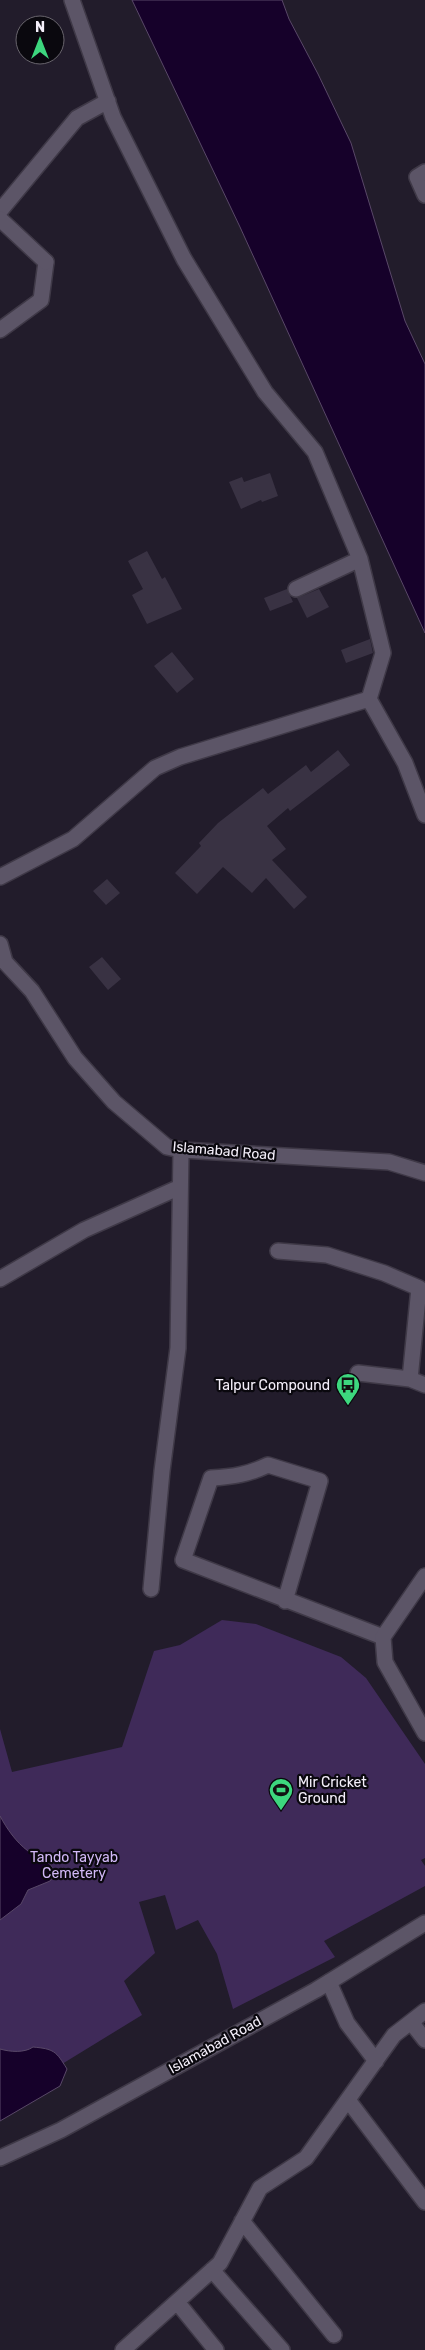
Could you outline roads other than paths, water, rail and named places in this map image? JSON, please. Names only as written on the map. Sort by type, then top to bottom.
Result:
[{"type":"street","points":[[72,0],[114,117],[184,259],[265,392],[316,452],[360,559],[383,653],[370,699],[405,763],[425,815]]},
{"type":"street","points":[[0,210],[77,118],[108,101]]},
{"type":"street","points":[[425,172],[417,177],[425,195]]},
{"type":"street","points":[[0,219],[46,262],[41,300],[0,330]]},
{"type":"street","points":[[296,589],[360,559]]},
{"type":"street","points":[[0,877],[73,839],[155,768],[180,757],[370,699]]},
{"type":"street","name":"Islamabad Road","points":[[0,944],[5,962],[32,991],[75,1058],[114,1102],[167,1147],[181,1150],[389,1162],[425,1173]]},
{"type":"street","points":[[151,1589],[162,1471],[178,1348],[181,1150]]},
{"type":"street","points":[[0,1279],[84,1230],[180,1187]]},
{"type":"street","points":[[278,1251],[327,1255],[384,1272],[419,1288],[410,1379]]},
{"type":"street","points":[[358,1373],[410,1379],[425,1385]]},
{"type":"street","points":[[285,1601],[320,1481],[268,1465],[251,1473],[232,1478],[211,1478],[183,1560],[285,1601],[382,1637]]},
{"type":"street","points":[[425,1576],[382,1637],[385,1662],[425,1734]]},
{"type":"street","name":"Islamabad Road","points":[[0,2158],[61,2130],[329,1982],[425,1923]]},
{"type":"street","points":[[329,1982],[347,2023],[376,2061]]},
{"type":"street","points":[[123,2350],[220,2262],[260,2188],[306,2158],[394,2035],[425,2012]]},
{"type":"street","points":[[411,2022],[425,2040]]},
{"type":"street","points":[[348,2100],[425,2202]]},
{"type":"street","points":[[242,2221],[334,2335]]},
{"type":"street","points":[[212,2270],[282,2350]]},
{"type":"street","points":[[177,2302],[216,2350]]},
{"type":"place","name":"Talpur Compound","points":[[348,1406]]},
{"type":"place","name":"Mir Cricket Ground","points":[[281,1811]]},
{"type":"park label","name":"Tando Tayyab Cemetery","points":[[74,1865]]}]
